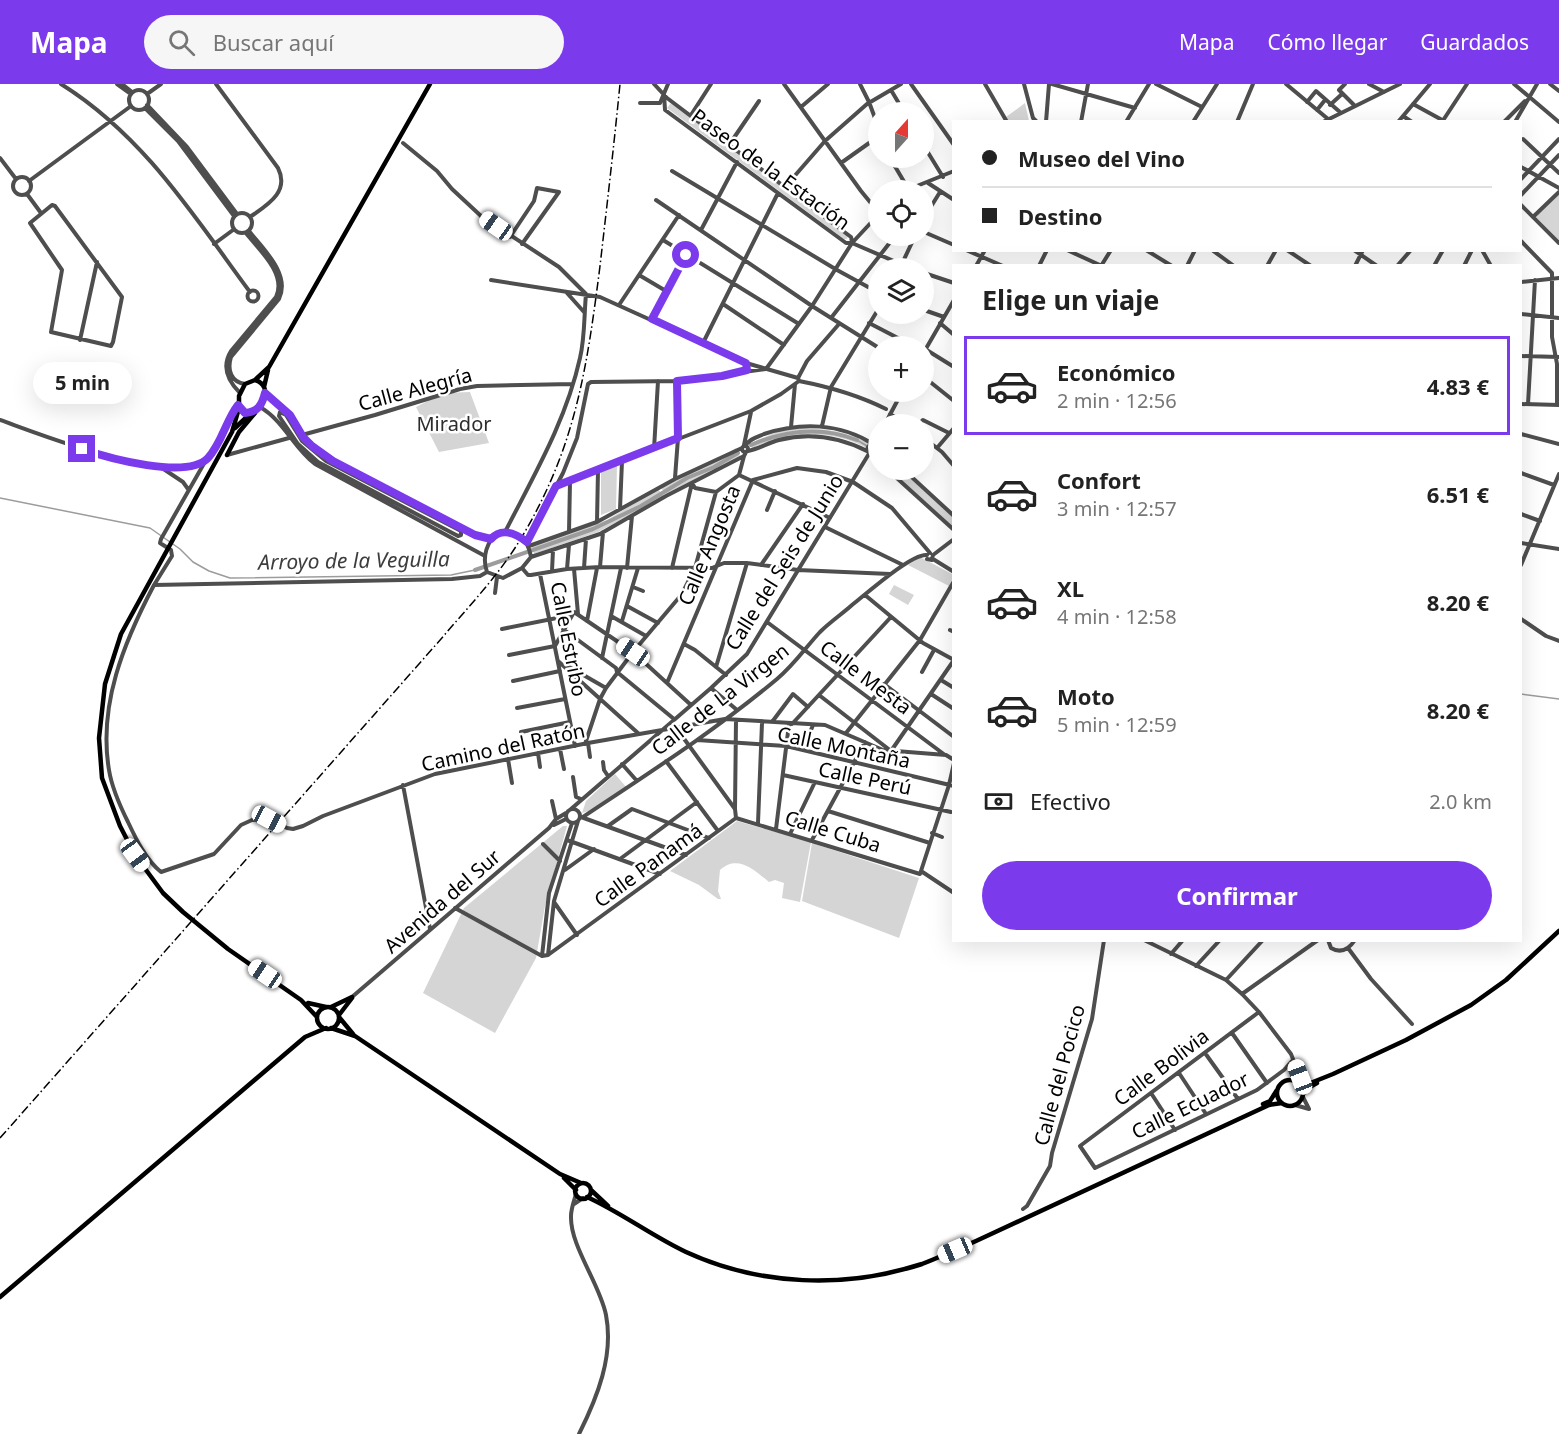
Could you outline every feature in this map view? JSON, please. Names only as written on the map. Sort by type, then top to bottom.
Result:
[{"type":"main road","points":[[232,432],[239,407],[240,393],[245,384],[255,380],[269,367],[430,84]]},
{"type":"main road","points":[[226,455],[239,432],[256,410],[265,390],[269,367]]},
{"type":"main road","points":[[255,380],[261,382],[265,390]]},
{"type":"main road","points":[[239,407],[245,413],[256,410]]},
{"type":"main road","points":[[256,410],[246,416],[232,432],[121,634],[105,684],[99,738],[102,778],[120,826],[135,855],[150,876],[183,912],[228,949],[301,999],[316,1006],[328,1007],[339,1016],[355,1036],[560,1174],[588,1184],[591,1190],[613,1209],[648,1232],[680,1249],[735,1270],[795,1280],[855,1279],[889,1273],[934,1259],[1269,1105],[1282,1103]]},
{"type":"main road","points":[[1203,1136],[1270,1101],[1281,1084],[1288,1080],[1298,1080],[1308,1084],[1333,1074],[1406,1040],[1471,1005],[1506,980],[1559,931]]},
{"type":"main road","name":"Avenida del Sur","points":[[328,1007],[352,997]]},
{"type":"main road","name":"Avenida del Sur","points":[[339,1016],[352,997]]},
{"type":"main road","points":[[301,999],[320,1025],[355,1036]]},
{"type":"main road","points":[[0,1297],[305,1037],[314,1027],[320,1011],[328,1007]]},
{"type":"main road","points":[[305,1037],[337,1024],[339,1016]]},
{"type":"main road","points":[[1291,1069],[1298,1080],[1303,1096]]},
{"type":"main road","points":[[1288,1080],[1291,1069]]},
{"type":"main road","points":[[1278,1090],[1278,1097],[1282,1103],[1288,1106],[1295,1105],[1308,1088],[1333,1074]]},
{"type":"main road","points":[[560,1174],[576,1192],[585,1198],[613,1209]]},
{"type":"main road","points":[[576,1192],[581,1183]]},
{"type":"main road","points":[[585,1198],[591,1190]]},
{"type":"street","points":[[60,84],[111,120],[153,162],[250,292]]},
{"type":"street","points":[[117,84],[131,93]]},
{"type":"street","points":[[122,84],[131,93]]},
{"type":"street","points":[[147,94],[161,84]]},
{"type":"street","points":[[216,84],[280,172],[281,186],[276,197],[250,217]]},
{"type":"street","name":"Paseo de la Estación","points":[[654,84],[664,94],[666,98],[851,237],[852,243],[846,243],[665,110],[664,94]]},
{"type":"street","points":[[640,103],[660,103],[668,84]]},
{"type":"street","points":[[691,115],[711,84]]},
{"type":"street","points":[[784,84],[868,199]]},
{"type":"street","points":[[801,107],[828,84]]},
{"type":"street","points":[[860,84],[869,102],[901,84]]},
{"type":"street","points":[[911,84],[952,143]]},
{"type":"street","points":[[985,84],[1006,120]]},
{"type":"street","points":[[1024,84],[1035,120]]},
{"type":"street","points":[[1046,120],[1050,84],[1135,108]]},
{"type":"street","points":[[1081,120],[1088,84]]},
{"type":"street","points":[[1127,120],[1149,84]]},
{"type":"street","points":[[1156,84],[1202,107]]},
{"type":"street","points":[[1194,120],[1217,84]]},
{"type":"street","points":[[1238,120],[1253,84]]},
{"type":"street","points":[[1286,84],[1317,110],[1325,120],[1400,84]]},
{"type":"street","points":[[1330,105],[1345,84]]},
{"type":"street","points":[[1369,84],[1383,92]]},
{"type":"street","points":[[1400,120],[1430,84]]},
{"type":"street","points":[[1444,120],[1467,84]]},
{"type":"street","points":[[1514,84],[1559,122]]},
{"type":"street","points":[[1550,84],[1559,91]]},
{"type":"street","points":[[1516,120],[1534,85]]},
{"type":"street","points":[[1307,102],[1317,88],[1325,100],[1341,113]]},
{"type":"street","points":[[140,90],[147,94],[149,100],[146,107],[139,110],[131,106],[129,100],[131,93],[140,90]]},
{"type":"street","points":[[891,90],[898,102]]},
{"type":"street","points":[[1341,92],[1355,106]]},
{"type":"street","points":[[1506,120],[1529,97]]},
{"type":"street","points":[[1317,110],[1325,100]]},
{"type":"street","points":[[729,145],[759,101]]},
{"type":"street","points":[[785,187],[825,141],[868,103]]},
{"type":"street","points":[[1413,104],[1441,120]]},
{"type":"street","points":[[29,181],[131,106]]},
{"type":"street","points":[[146,107],[185,150],[236,215]]},
{"type":"street","points":[[1403,116],[1409,120]]},
{"type":"street","points":[[1523,139],[1559,173]]},
{"type":"street","points":[[1522,178],[1559,139]]},
{"type":"street","points":[[403,143],[437,171],[452,189],[482,216],[510,237],[559,267],[587,295]]},
{"type":"street","points":[[841,163],[868,144]]},
{"type":"street","points":[[1522,194],[1559,155]]},
{"type":"street","points":[[0,158],[16,179]]},
{"type":"street","points":[[701,230],[737,162]]},
{"type":"street","points":[[934,163],[942,177]]},
{"type":"street","points":[[1522,168],[1559,190],[1533,217]]},
{"type":"street","points":[[672,171],[868,288]]},
{"type":"street","points":[[934,180],[952,172]]},
{"type":"street","points":[[21,177],[29,181],[31,186],[27,194],[15,193],[13,184],[16,179],[21,177]]},
{"type":"street","points":[[510,237],[534,201],[537,188],[559,192],[522,244]]},
{"type":"street","points":[[934,188],[952,199]]},
{"type":"street","points":[[934,202],[940,192]]},
{"type":"street","points":[[703,343],[778,193]]},
{"type":"street","points":[[27,194],[41,213]]},
{"type":"street","points":[[656,200],[839,324],[868,341]]},
{"type":"street","points":[[52,205],[54,206],[97,262],[123,300],[113,344],[108,346],[50,331],[62,270],[30,222],[52,205]]},
{"type":"street","points":[[1522,206],[1559,243]]},
{"type":"street","points":[[246,214],[250,217],[252,224],[248,232],[239,234],[233,230],[231,222],[236,215],[246,214]]},
{"type":"street","points":[[619,305],[679,215]]},
{"type":"street","points":[[531,557],[528,544],[577,438],[588,384],[591,382],[677,381],[766,369],[812,306],[852,243],[868,225]]},
{"type":"street","points":[[214,244],[233,230]]},
{"type":"street","points":[[245,384],[232,377],[229,369],[231,357],[279,299],[283,289],[280,273],[248,232]]},
{"type":"street","points":[[240,393],[228,379],[226,359],[276,297],[279,289],[277,275],[248,232]]},
{"type":"street","points":[[934,236],[952,244]]},
{"type":"street","points":[[663,240],[799,324]]},
{"type":"street","points":[[1522,242],[1552,273],[1552,317],[1557,357],[1558,405],[1522,404]]},
{"type":"street","points":[[852,243],[883,258]]},
{"type":"street","points":[[831,318],[887,246]]},
{"type":"street","points":[[970,252],[998,264]]},
{"type":"street","points":[[976,264],[984,252]]},
{"type":"street","points":[[1072,252],[1100,264]]},
{"type":"street","points":[[1149,252],[1169,264]]},
{"type":"street","points":[[1215,252],[1231,264]]},
{"type":"street","points":[[1290,252],[1308,264]]},
{"type":"street","points":[[1399,264],[1409,252]]},
{"type":"street","points":[[1362,253],[1375,264]]},
{"type":"street","points":[[652,319],[686,255]]},
{"type":"street","points":[[80,340],[97,262]]},
{"type":"street","points":[[94,272],[106,275]]},
{"type":"street","points":[[639,275],[666,291]]},
{"type":"street","points":[[934,276],[952,282]]},
{"type":"street","points":[[1522,282],[1559,278]]},
{"type":"street","points":[[491,280],[600,297],[746,363],[798,381],[831,387],[862,397],[886,409],[888,414]]},
{"type":"street","points":[[1528,404],[1535,280]]},
{"type":"street","points":[[566,293],[585,312]]},
{"type":"street","points":[[505,532],[546,455],[560,422],[580,356],[587,295]]},
{"type":"street","points":[[932,336],[952,303]]},
{"type":"street","points":[[723,304],[784,345]]},
{"type":"street","points":[[934,314],[944,317]]},
{"type":"street","points":[[1522,314],[1559,318]]},
{"type":"street","points":[[940,323],[952,334]]},
{"type":"street","points":[[791,427],[798,381],[807,361],[839,324]]},
{"type":"street","points":[[822,426],[831,387],[868,324]]},
{"type":"street","points":[[871,324],[892,336]]},
{"type":"street","points":[[934,356],[952,366]]},
{"type":"street","points":[[1522,356],[1557,357]]},
{"type":"street","points":[[745,372],[746,363]]},
{"type":"street","points":[[654,449],[658,381]]},
{"type":"street","points":[[675,479],[678,438],[677,381]]},
{"type":"street","points":[[556,486],[751,411],[781,394],[798,381]]},
{"type":"street","name":"Calle Alegría","points":[[302,435],[459,389],[477,386],[573,384]]},
{"type":"street","points":[[934,385],[952,399]]},
{"type":"street","points":[[265,390],[290,415],[312,446],[333,461],[468,539],[485,556]]},
{"type":"street","points":[[890,414],[897,402]]},
{"type":"street","points":[[886,409],[895,405]]},
{"type":"street","points":[[154,585],[172,556],[171,549],[160,543],[161,539],[188,489],[239,407]]},
{"type":"street","points":[[256,410],[274,415],[305,457],[325,470],[468,539],[491,539]]},
{"type":"street","points":[[528,544],[514,534],[496,533],[491,539],[485,556],[484,564],[487,572],[497,577],[509,576],[522,568],[531,557],[603,532],[692,483],[745,450],[751,411]]},
{"type":"street","points":[[283,412],[302,441],[326,461],[461,531],[461,535],[458,536],[318,462],[298,444],[279,414],[283,412]]},
{"type":"street","points":[[0,420],[98,454],[158,466],[179,467],[197,464],[208,458]]},
{"type":"street","points":[[590,757],[586,744],[600,699],[616,672],[682,594],[695,568],[716,492],[739,475],[747,442],[759,436],[791,427],[822,426],[850,432],[868,442]]},
{"type":"street","points":[[934,426],[949,433]]},
{"type":"street","points":[[937,448],[952,430]]},
{"type":"street","points":[[1522,434],[1559,444]]},
{"type":"street","points":[[528,544],[597,522],[675,479],[745,450],[777,441],[815,435],[838,438],[868,451]]},
{"type":"street","points":[[226,455],[289,438]]},
{"type":"street","points":[[934,446],[952,464]]},
{"type":"street","name":"Calle del Seis de Junio","points":[[571,809],[726,675],[747,654],[868,456]]},
{"type":"street","points":[[620,510],[622,461]]},
{"type":"street","points":[[158,466],[183,482],[188,489]]},
{"type":"street","name":"Calle Angosta","points":[[667,683],[753,480],[797,468],[826,472],[853,482],[892,508],[931,556]]},
{"type":"street","points":[[597,522],[598,470]]},
{"type":"street","points":[[1522,473],[1554,485]]},
{"type":"street","points":[[1522,563],[1559,474]]},
{"type":"street","points":[[739,475],[830,518]]},
{"type":"street","points":[[899,480],[952,528]]},
{"type":"street","points":[[915,480],[952,514]]},
{"type":"street","points":[[569,532],[570,482]]},
{"type":"street","points":[[692,483],[695,488],[716,492]]},
{"type":"street","points":[[672,568],[692,483]]},
{"type":"street","points":[[767,510],[775,491]]},
{"type":"street","points":[[761,565],[803,504]]},
{"type":"street","points":[[1522,514],[1540,521]]},
{"type":"street","points":[[627,568],[632,516]]},
{"type":"street","points":[[512,521],[514,534]]},
{"type":"street","points":[[825,527],[903,566]]},
{"type":"street","points":[[587,621],[599,568],[603,532]]},
{"type":"street","points":[[584,568],[586,539]]},
{"type":"street","name":"Calle de La Virgen","points":[[580,817],[689,745],[779,677],[806,651],[821,631],[891,574],[921,555],[931,556],[952,540]]},
{"type":"street","points":[[1522,543],[1559,549]]},
{"type":"street","points":[[567,569],[569,545]]},
{"type":"street","points":[[552,572],[554,550]]},
{"type":"street","points":[[931,556],[952,570]]},
{"type":"street","points":[[522,568],[528,575],[584,568],[695,568],[716,567],[724,563],[747,563],[798,570],[891,574]]},
{"type":"street","points":[[716,667],[747,563]]},
{"type":"street","points":[[602,658],[621,568]]},
{"type":"street","points":[[622,621],[638,568]]},
{"type":"street","points":[[574,569],[578,615]]},
{"type":"street","points":[[154,585],[452,579],[480,576],[487,572]]},
{"type":"street","name":"Calle Estribo","points":[[540,574],[575,746]]},
{"type":"street","points":[[495,593],[497,577]]},
{"type":"street","points":[[846,733],[920,640],[952,584]]},
{"type":"street","name":"Camino del Ratón","points":[[154,585],[121,657],[111,694],[107,727],[109,771],[118,801],[134,836],[154,867],[161,872],[214,854],[241,825],[252,820],[269,819],[287,828],[303,826],[323,816],[435,774],[725,719]]},
{"type":"street","points":[[633,587],[644,591]]},
{"type":"street","points":[[865,595],[920,640],[952,659]]},
{"type":"street","points":[[627,606],[658,623]]},
{"type":"street","points":[[502,629],[572,615],[574,612],[633,652],[691,705]]},
{"type":"street","points":[[509,655],[555,646],[572,615]]},
{"type":"street","points":[[611,615],[646,636]]},
{"type":"street","points":[[776,829],[790,724],[891,617]]},
{"type":"street","points":[[1522,620],[1546,636],[1559,641]]},
{"type":"street","name":"Calle Mesta","points":[[767,622],[952,760]]},
{"type":"street","points":[[564,629],[616,668],[616,672],[674,719]]},
{"type":"street","points":[[684,644],[726,675]]},
{"type":"street","points":[[922,672],[934,650]]},
{"type":"street","points":[[558,660],[606,688]]},
{"type":"street","points":[[558,660],[639,734]]},
{"type":"street","points":[[891,751],[952,663]]},
{"type":"street","points":[[513,681],[560,672]]},
{"type":"street","points":[[941,680],[952,687]]},
{"type":"street","points":[[884,684],[952,735]]},
{"type":"street","points":[[711,687],[736,710]]},
{"type":"street","points":[[771,723],[793,694],[808,707]]},
{"type":"street","points":[[931,694],[952,708]]},
{"type":"street","points":[[819,695],[891,751]]},
{"type":"street","points":[[517,708],[565,699]]},
{"type":"street","points":[[725,719],[825,725],[891,751],[946,755]]},
{"type":"street","points":[[736,720],[736,818]]},
{"type":"street","points":[[520,732],[570,722]]},
{"type":"street","points":[[758,824],[762,723]]},
{"type":"street","points":[[803,750],[813,725]]},
{"type":"street","points":[[677,729],[735,809]]},
{"type":"street","name":"Calle Montaña","points":[[696,740],[786,746],[952,786]]},
{"type":"street","points":[[812,840],[852,762],[865,742]]},
{"type":"street","points":[[560,749],[564,769]]},
{"type":"street","points":[[538,753],[540,767]]},
{"type":"street","points":[[508,759],[512,783]]},
{"type":"street","points":[[666,761],[718,831]]},
{"type":"street","points":[[603,762],[608,776]]},
{"type":"street","points":[[622,764],[637,781]]},
{"type":"street","name":"Calle Perú","points":[[783,775],[951,812]]},
{"type":"street","points":[[455,908],[542,956],[548,955],[554,901],[580,817],[581,800],[576,797],[573,777]]},
{"type":"street","points":[[790,834],[815,782]]},
{"type":"street","points":[[403,785],[430,930]]},
{"type":"street","points":[[920,873],[932,833],[952,786]]},
{"type":"street","points":[[552,801],[556,819]]},
{"type":"street","points":[[620,859],[697,802]]},
{"type":"street","points":[[572,823],[566,819],[566,813],[571,809],[576,809],[580,817],[686,855]]},
{"type":"street","points":[[608,826],[632,809],[710,838]]},
{"type":"street","points":[[828,811],[930,843]]},
{"type":"street","name":"Avenida del Sur","points":[[352,997],[550,827],[556,819],[566,813]]},
{"type":"street","points":[[542,956],[549,893],[572,823],[580,817]]},
{"type":"street","name":"Calle Cuba","points":[[736,818],[920,873],[952,892]]},
{"type":"street","name":"Calle Panamá","points":[[548,955],[736,818]]},
{"type":"street","name":"Avenida del Sur","points":[[550,827],[566,819]]},
{"type":"street","points":[[932,833],[942,837]]},
{"type":"street","points":[[567,840],[660,874]]},
{"type":"street","points":[[543,844],[560,861]]},
{"type":"street","points":[[564,870],[594,849]]},
{"type":"street","points":[[554,901],[577,935]]},
{"type":"street","name":"Calle del Pocico","points":[[1023,1209],[1050,1167],[1092,1019],[1104,942]]},
{"type":"street","points":[[1149,942],[1226,980],[1242,994],[1260,1012],[1291,1054],[1298,1080]]},
{"type":"street","points":[[1171,954],[1181,942]]},
{"type":"street","points":[[1196,966],[1218,942]]},
{"type":"street","points":[[1226,980],[1261,942]]},
{"type":"street","points":[[1242,994],[1315,942]]},
{"type":"street","points":[[1329,942],[1331,948],[1336,951],[1348,948],[1353,942]]},
{"type":"street","points":[[1348,948],[1371,979],[1412,1024]]},
{"type":"street","name":"Calle Bolivia","points":[[1095,1168],[1080,1146],[1260,1012]]},
{"type":"street","points":[[1232,1033],[1267,1083]]},
{"type":"street","points":[[1205,1053],[1238,1099]]},
{"type":"street","points":[[1291,1069],[1293,1060]]},
{"type":"street","name":"Calle Ecuador","points":[[1095,1168],[1238,1099],[1267,1083],[1293,1060]]},
{"type":"street","points":[[1179,1073],[1206,1114]]},
{"type":"street","points":[[1151,1093],[1175,1130]]},
{"type":"street","points":[[1295,1105],[1309,1109],[1303,1096]]},
{"type":"street","points":[[576,1192],[571,1213],[573,1229],[600,1297],[608,1326],[600,1387],[579,1434]]},
{"type":"street","points":[[574,1205],[585,1198]]},
{"type":"green space","points":[[671,103],[848,235],[847,239],[667,108]]},
{"type":"green space","points":[[1025,103],[1029,120],[1008,120],[1006,117]]},
{"type":"green space","points":[[1559,193],[1559,240],[1536,217]]},
{"type":"green space","name":"Mirador","points":[[470,392],[489,443],[439,452],[416,407],[443,393]]},
{"type":"green space","points":[[801,428],[819,429],[853,436],[868,443],[868,447],[838,437],[810,434],[781,438],[752,448],[749,444],[779,431]]},
{"type":"green space","points":[[736,448],[740,456],[666,494],[661,488],[718,460]]},
{"type":"green space","points":[[617,466],[616,509],[601,515],[601,471]]},
{"type":"green space","points":[[902,480],[912,480],[952,516],[952,526]]},
{"type":"green space","points":[[658,489],[664,497],[598,532],[534,554],[532,547],[607,520]]},
{"type":"green space","points":[[920,557],[952,574],[952,579],[949,586],[908,565]]},
{"type":"green space","points":[[894,585],[914,595],[908,605],[889,594]]},
{"type":"green space","points":[[615,774],[627,788],[592,810],[582,813],[586,801]]},
{"type":"green space","points":[[737,821],[811,842],[800,902],[782,898],[784,883],[775,880],[769,882],[752,869],[739,864],[733,863],[720,870],[718,891],[721,899],[670,871]]},
{"type":"green space","points":[[563,826],[567,826],[545,906],[536,958],[495,1033],[423,993],[464,908]]},
{"type":"green space","points":[[812,843],[919,878],[899,938],[802,901]]},
{"type":"waterway","name":"Arroyo de la Veguilla","points":[[751,445],[790,433],[817,431],[857,440]]},
{"type":"waterway","name":"Arroyo de la Veguilla","points":[[857,440],[867,446]]},
{"type":"waterway","name":"Arroyo de la Veguilla","points":[[475,570],[593,529],[641,506],[687,478],[714,467],[738,453]]},
{"type":"waterway","name":"Arroyo de la Veguilla","points":[[0,498],[150,528],[180,549],[193,562],[209,571],[230,578],[451,575],[475,570]]},
{"type":"waterway","name":"Arroyo de la Veguilla","points":[[1522,694],[1559,699]]},
{"type":"railway","points":[[0,1138],[473,602],[505,563],[523,535],[556,469],[584,372],[600,266],[620,84]]},
{"type":"route","points":[[82,449],[158,466],[179,467],[197,464],[208,458],[238,405],[245,413],[252,413],[260,407],[265,393],[290,415],[303,437],[312,446],[333,461],[484,539],[491,539],[496,533],[508,532],[527,542],[556,486],[678,438],[677,381],[722,376],[747,370],[746,363],[652,319],[686,255]]}]
